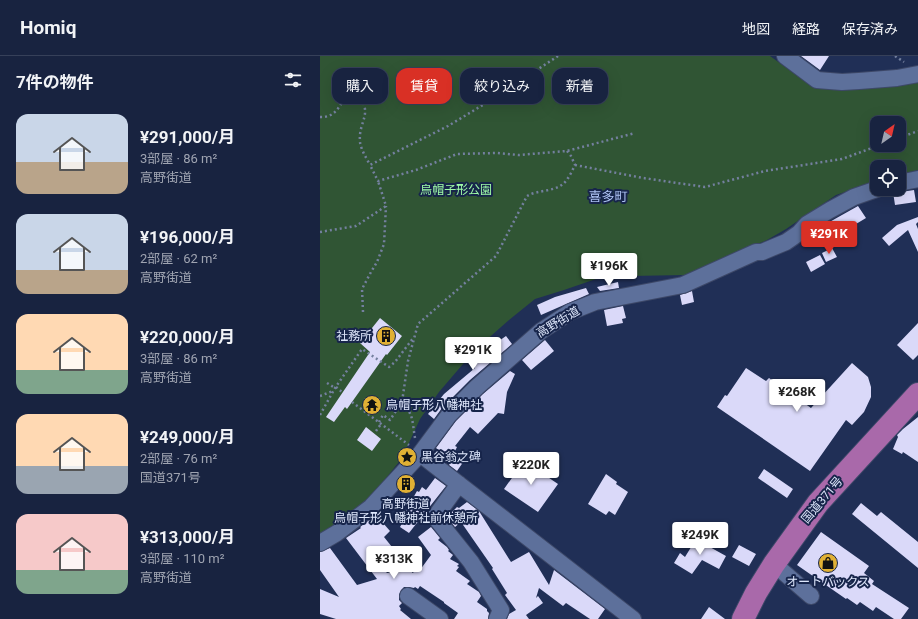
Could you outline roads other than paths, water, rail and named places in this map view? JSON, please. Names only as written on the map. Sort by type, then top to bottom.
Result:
[{"type":"highway","name":"国道371号","points":[[744,619],[756,593],[774,564],[818,503],[918,394]]},
{"type":"street","points":[[785,56],[817,80],[842,82],[859,81],[897,78],[918,74]]},
{"type":"street","points":[[906,182],[918,179]]},
{"type":"street","name":"高野街道","points":[[320,543],[337,533],[371,507],[418,448],[477,387],[541,331],[570,312],[595,302],[683,285],[756,252],[762,252],[786,242],[799,233],[807,224],[830,210],[870,192]]},
{"type":"street","points":[[418,448],[459,484],[625,617]]},
{"type":"street","points":[[459,484],[435,517],[471,562],[501,610],[497,619]]},
{"type":"street","points":[[774,564],[811,596]]},
{"type":"street","points":[[408,596],[433,617]]},
{"type":"place","name":"社務所","points":[[386,336]]},
{"type":"place","name":"烏帽子形八幡神社","points":[[372,405]]},
{"type":"place","name":"黒谷翁之碑","points":[[407,457]]},
{"type":"place","name":"高野街道 烏帽子形八幡神社前休憩所","points":[[406,484]]},
{"type":"place","name":"オートバックス","points":[[828,563]]},
{"type":"district","name":"喜多町","points":[[608,196]]},
{"type":"park label","name":"烏帽子形公園","points":[[456,190]]}]
